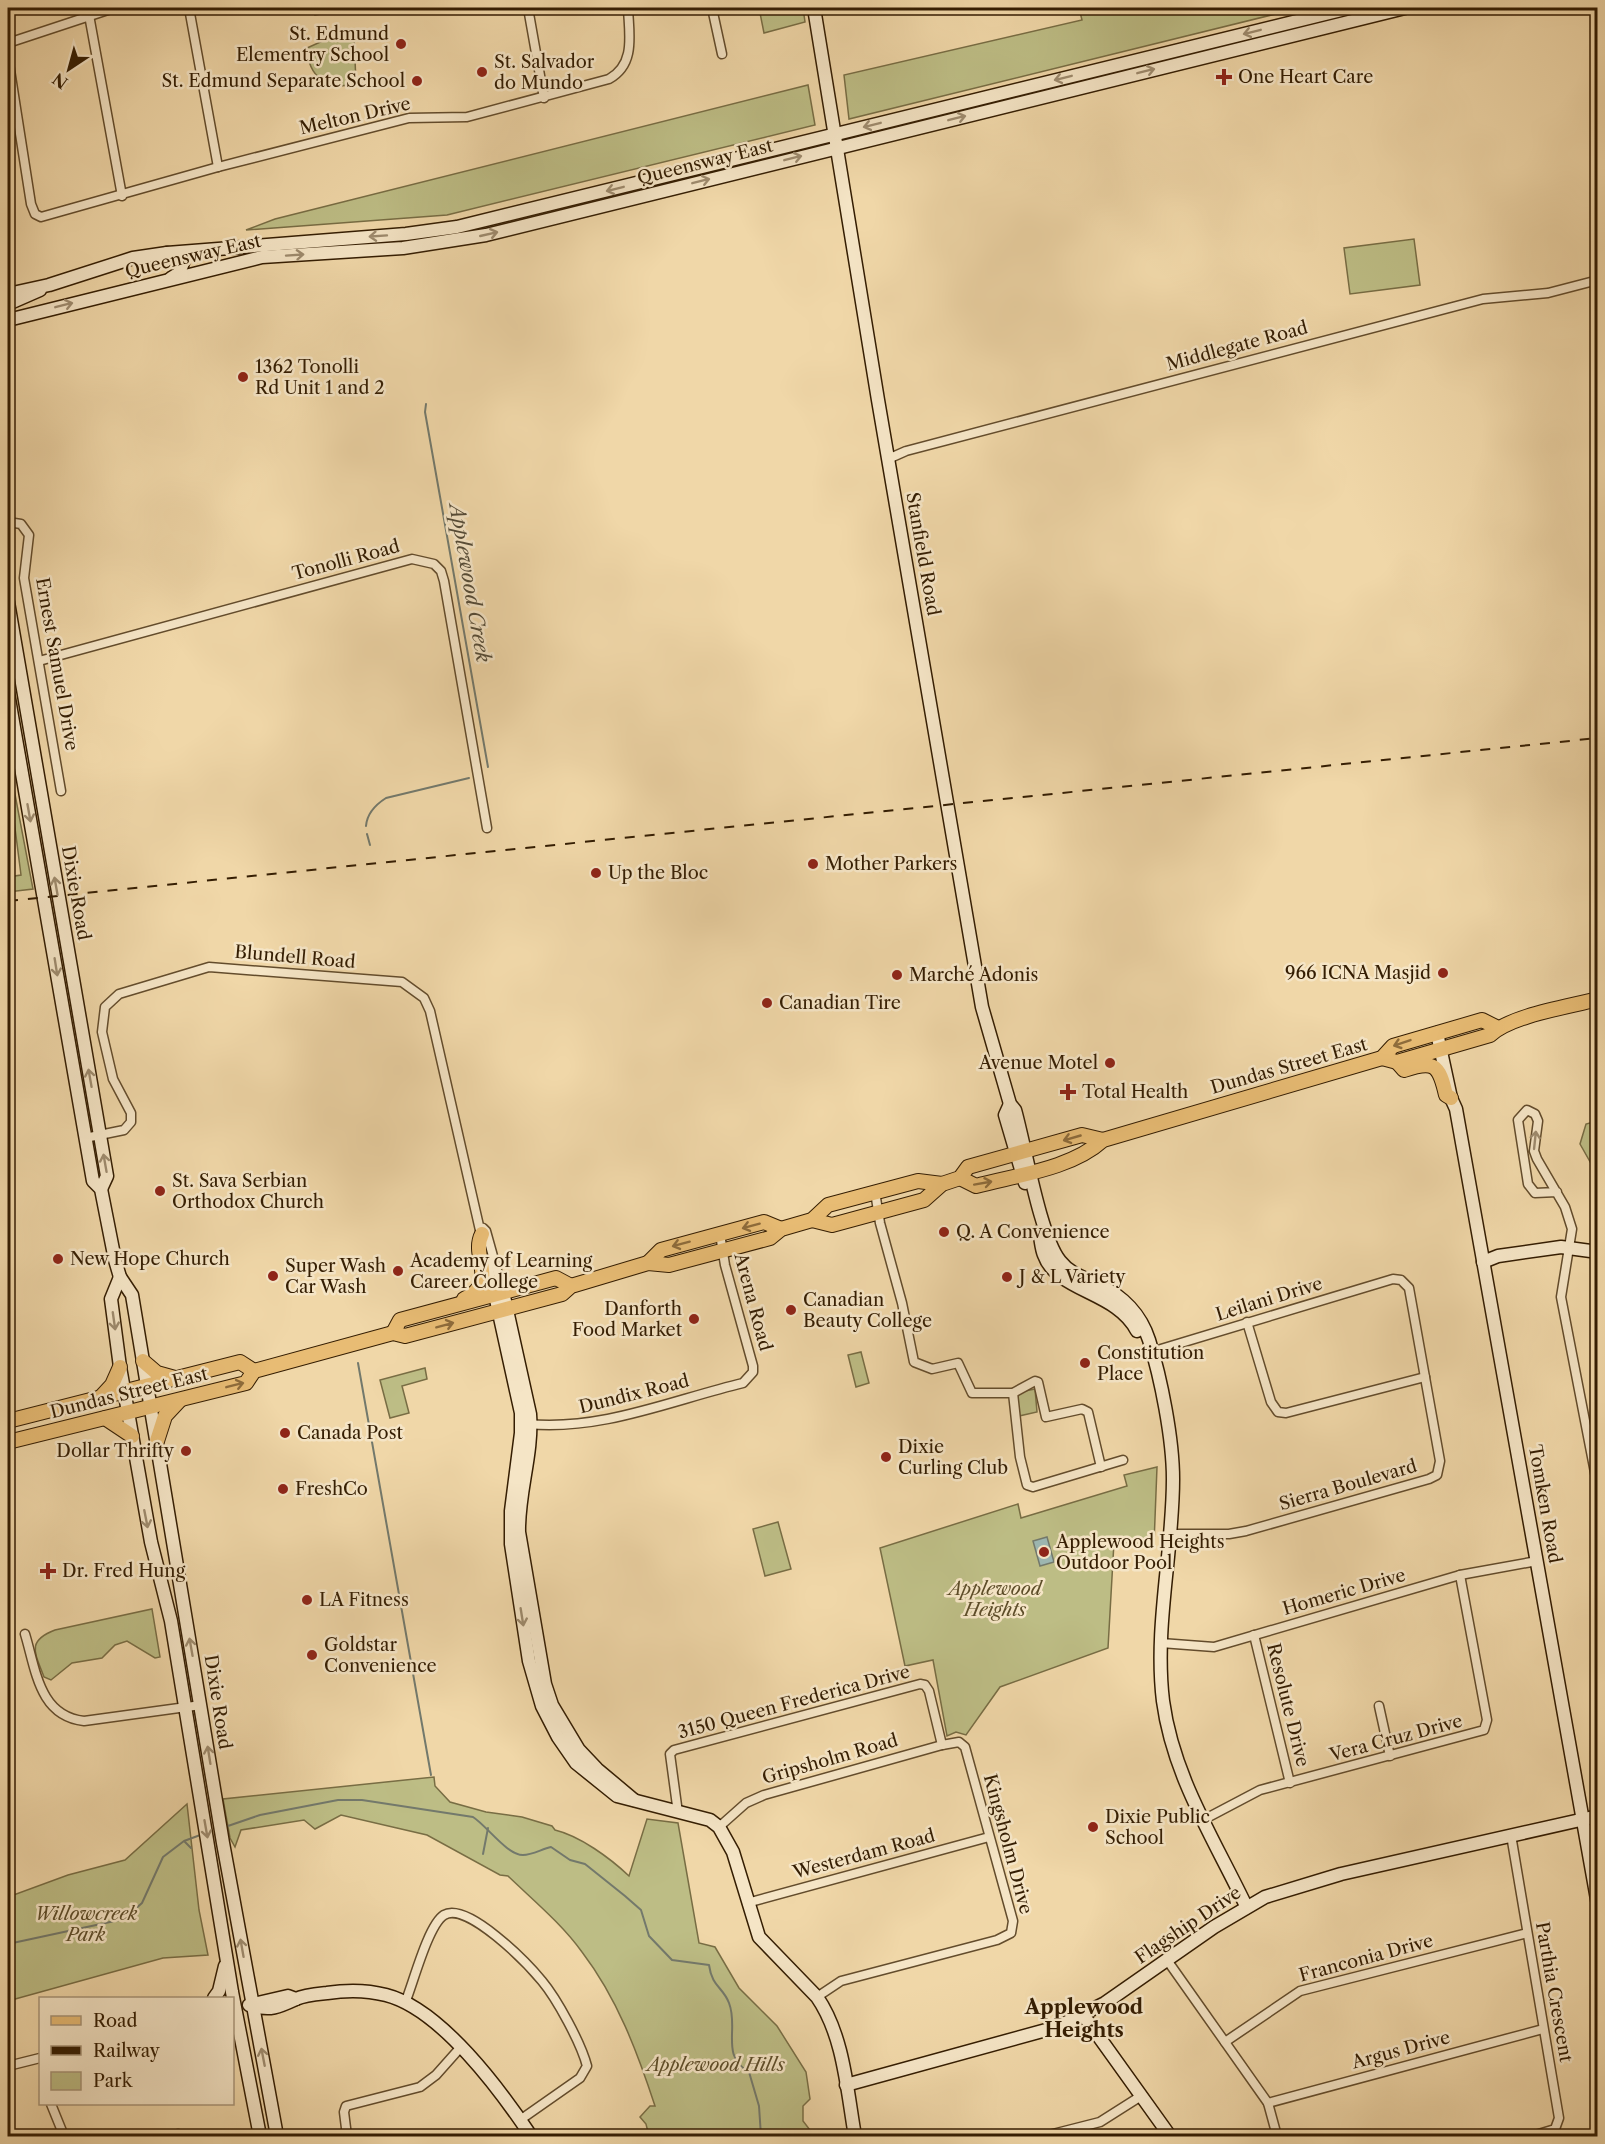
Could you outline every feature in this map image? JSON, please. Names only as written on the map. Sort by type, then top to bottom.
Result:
[{"type":"main road","name":"Stanfield Road","points":[[814,8],[974,965],[993,1051],[1010,1104],[1015,1110],[1021,1152],[1044,1254],[1051,1267],[1059,1275],[1102,1298],[1126,1315],[1151,1352]]},
{"type":"main road","name":"Queensway East","points":[[8,293],[49,285],[133,258],[167,253],[406,234],[457,227],[1350,8]]},
{"type":"main road","name":"Queensway East","points":[[8,320],[262,257],[403,248],[463,239],[1405,8]]},
{"type":"main road","points":[[167,253],[180,257],[183,263],[179,273],[170,278]]},
{"type":"main road","points":[[8,304],[30,296],[49,285]]},
{"type":"main road","name":"Dixie Road","points":[[8,602],[107,1176],[101,1189]]},
{"type":"main road","name":"Dixie Road","points":[[8,693],[93,1181],[101,1189],[120,1277],[132,1295],[158,1441],[216,1805],[277,2136]]},
{"type":"main road","points":[[13,722],[29,720]]},
{"type":"main road","name":"Dundas Street East","points":[[1382,1058],[1396,1062],[1490,1035],[1498,1028],[1598,999]]},
{"type":"main road","name":"Dundas Street East","points":[[960,1178],[976,1186],[1027,1172],[1087,1155],[1103,1140],[1382,1058],[1393,1046],[1482,1020],[1498,1028]]},
{"type":"main road","name":"Tomken Road","points":[[1441,1032],[1571,1744],[1581,1819],[1598,1905]]},
{"type":"main road","points":[[1396,1062],[1404,1070],[1424,1063],[1434,1067],[1441,1074],[1446,1095],[1453,1103]]},
{"type":"main road","name":"Dundas Street East","points":[[812,1220],[832,1225],[924,1200],[942,1184],[960,1178],[968,1167],[1082,1135],[1103,1140]]},
{"type":"main road","name":"Dundas Street East","points":[[8,1442],[246,1383],[254,1371],[393,1333],[405,1336],[562,1294],[571,1286],[648,1263],[669,1265],[770,1238],[781,1229],[812,1220],[828,1205],[875,1192],[918,1181],[942,1184]]},
{"type":"main road","name":"Dundas Street East","points":[[648,1263],[661,1250],[764,1222],[781,1229]]},
{"type":"main road","points":[[447,1308],[471,1296],[481,1282],[484,1269],[478,1242],[481,1229]]},
{"type":"main road","points":[[1483,1265],[1568,1250],[1598,1252]]},
{"type":"main road","name":"Dixie Road","points":[[120,1277],[111,1299],[124,1392],[157,1573],[171,1621],[233,1997]]},
{"type":"main road","name":"Dundas Street East","points":[[393,1333],[400,1320],[499,1293],[556,1278],[571,1286]]},
{"type":"main road","points":[[499,1293],[528,1398],[519,1532],[545,1684],[560,1722],[579,1750],[597,1769],[634,1800],[655,1808],[710,1820],[719,1827],[733,1852],[755,1930],[764,1944],[818,1997],[830,2020],[846,2085],[855,2136]]},
{"type":"main road","points":[[1151,1352],[1171,1441],[1173,1479],[1161,1643],[1161,1675],[1168,1730],[1181,1775],[1246,1906]]},
{"type":"main road","points":[[143,1361],[157,1373],[177,1379]]},
{"type":"main road","name":"Dundas Street East","points":[[8,1421],[240,1362],[254,1371]]},
{"type":"main road","points":[[100,1398],[114,1382],[120,1366]]},
{"type":"main road","points":[[158,1441],[165,1416],[182,1399]]},
{"type":"main road","points":[[105,1418],[132,1436]]},
{"type":"main road","name":"Flagship Drive","points":[[846,2085],[1057,2027],[1084,2016],[1246,1906],[1288,1889],[1341,1874],[1598,1816]]},
{"type":"main road","points":[[215,1997],[221,1986],[227,1959]]},
{"type":"main road","points":[[234,2007],[253,2005],[268,2008],[289,2004],[296,1999],[342,1991],[386,1995],[405,2002],[425,2015],[485,2074],[531,2136]]},
{"type":"main road","name":"Dixie Road","points":[[234,2007],[260,2136]]},
{"type":"main road","points":[[1084,2016],[1170,2136]]},
{"type":"main road","points":[[234,2036],[244,2054]]},
{"type":"street","points":[[8,43],[114,8]]},
{"type":"street","points":[[189,8],[218,167]]},
{"type":"street","points":[[528,8],[544,98]]},
{"type":"street","points":[[628,9],[644,8]]},
{"type":"street","points":[[712,8],[722,54]]},
{"type":"street","name":"Melton Drive","points":[[8,57],[35,214],[46,217],[218,167],[409,118],[467,117],[609,79],[622,69],[630,49],[628,9]]},
{"type":"street","points":[[89,15],[122,196]]},
{"type":"street","name":"Middlegate Road","points":[[888,459],[906,452],[1476,300],[1548,293],[1598,280]]},
{"type":"street","name":"Ernest Samuel Drive","points":[[8,522],[21,524],[29,535],[24,578],[61,791]]},
{"type":"street","name":"Tonolli Road","points":[[39,661],[401,562],[424,560],[441,571],[444,580],[487,828]]},
{"type":"street","name":"Blundell Road","points":[[85,1138],[124,1130],[131,1119],[113,1079],[102,1032],[105,1007],[119,994],[209,967],[402,982],[424,998],[430,1011],[481,1229],[486,1231],[499,1293]]},
{"type":"street","points":[[1557,1192],[1535,1193],[1528,1184],[1518,1120],[1527,1110],[1535,1114],[1538,1121],[1534,1150],[1537,1159],[1557,1192],[1565,1207],[1572,1229],[1562,1297],[1598,1488]]},
{"type":"street","points":[[875,1192],[878,1212],[903,1303],[914,1362],[932,1369],[958,1363],[972,1393],[1013,1392],[1035,1381],[1038,1382],[1044,1412],[1050,1418],[1085,1410],[1092,1426],[1101,1467]]},
{"type":"street","name":"Arena Road","points":[[720,1234],[722,1250],[753,1366],[751,1377]]},
{"type":"street","name":"Leilani Drive","points":[[1151,1352],[1398,1279]]},
{"type":"street","name":"Sierra Boulevard","points":[[1170,1534],[1228,1534],[1246,1531],[1437,1474],[1440,1461],[1409,1288],[1398,1279]]},
{"type":"street","points":[[1247,1322],[1271,1402],[1278,1412],[1286,1413],[1425,1377]]},
{"type":"street","name":"Dundix Road","points":[[526,1424],[561,1427],[594,1423],[743,1383],[751,1377]]},
{"type":"street","points":[[1013,1392],[1020,1457],[1027,1485],[1033,1487],[1123,1460]]},
{"type":"street","name":"Homeric Drive","points":[[1161,1643],[1208,1647],[1460,1575],[1537,1561]]},
{"type":"street","name":"Vera Cruz Drive","points":[[1203,1820],[1247,1795],[1478,1733],[1486,1726],[1460,1575]]},
{"type":"street","points":[[25,1635],[43,1695],[53,1707],[70,1718],[84,1721],[201,1705]]},
{"type":"street","name":"Resolute Drive","points":[[1254,1635],[1290,1783]]},
{"type":"street","name":"3150 Queen Frederica Drive","points":[[678,1813],[670,1754],[674,1750],[920,1684],[925,1685],[929,1691],[942,1745]]},
{"type":"street","points":[[1379,1706],[1390,1756]]},
{"type":"street","name":"Gripsholm Road","points":[[719,1827],[746,1803],[764,1795],[959,1742]]},
{"type":"street","name":"Kingsholm Drive","points":[[818,1997],[841,1981],[997,1940],[1011,1933],[1013,1920],[965,1748],[959,1742]]},
{"type":"street","name":"Parthia Crescent","points":[[1511,1835],[1559,2122],[1555,2129],[1532,2136]]},
{"type":"street","name":"Westerdam Road","points":[[747,1903],[989,1837]]},
{"type":"street","points":[[405,2002],[432,1932],[439,1919],[447,1913],[459,1912],[471,1917],[543,1982],[586,2062],[586,2069],[580,2078],[520,2120]]},
{"type":"street","name":"Franconia Drive","points":[[1225,2042],[1300,1991],[1527,1933]]},
{"type":"street","points":[[1167,1959],[1268,2103],[1277,2136]]},
{"type":"street","name":"Argus Drive","points":[[1268,2103],[1543,2029]]},
{"type":"street","points":[[347,2136],[344,2112],[346,2106],[420,2087],[436,2075],[460,2048]]},
{"type":"street","points":[[8,2066],[39,2061]]},
{"type":"street","points":[[1045,2136],[1059,2135],[1100,2122],[1141,2096]]},
{"type":"street","points":[[52,2105],[64,2136]]},
{"type":"green space","points":[[314,8],[352,8],[352,9],[315,15]]},
{"type":"green space","points":[[759,8],[803,8],[805,22],[764,33]]},
{"type":"green space","points":[[1079,8],[1114,8],[1116,12],[1135,8],[1300,8],[849,119],[844,75],[1082,20]]},
{"type":"green space","points":[[347,30],[354,36],[356,83],[346,86],[328,84],[321,80],[311,67],[307,48]]},
{"type":"green space","points":[[808,85],[815,125],[447,215],[246,230],[275,219]]},
{"type":"green space","points":[[1414,239],[1420,285],[1350,294],[1344,248]]},
{"type":"green space","points":[[8,768],[10,768],[33,889],[8,892],[8,877],[21,875],[11,797],[8,791]]},
{"type":"green space","points":[[1598,1121],[1597,1174],[1580,1144],[1586,1124]]},
{"type":"green space","points":[[861,1352],[869,1383],[856,1387],[848,1355]]},
{"type":"green space","points":[[425,1368],[427,1379],[402,1386],[409,1413],[390,1418],[380,1380]]},
{"type":"green space","points":[[1035,1389],[1037,1412],[1019,1416],[1015,1393]]},
{"type":"green space","name":"Applewood Heights","points":[[1157,1467],[1154,1544],[1114,1542],[1108,1648],[1000,1687],[966,1735],[956,1732],[947,1736],[933,1660],[905,1666],[880,1548],[1018,1504],[1021,1518],[1127,1486],[1124,1475]]},
{"type":"green space","points":[[778,1522],[791,1569],[765,1576],[753,1529]]},
{"type":"green space","points":[[152,1609],[160,1657],[155,1658],[127,1641],[115,1645],[102,1658],[72,1663],[51,1680],[44,1677],[35,1649],[36,1643],[46,1634],[55,1630]]},
{"type":"green space","name":"Applewood Hills","points":[[434,1777],[435,1786],[450,1802],[486,1812],[522,1817],[552,1826],[555,1830],[594,1848],[629,1876],[647,1819],[678,1823],[699,1943],[715,1947],[739,1988],[777,2026],[806,2072],[810,2099],[803,2106],[803,2121],[810,2130],[807,2136],[649,2136],[646,2124],[640,2117],[650,2106],[655,2106],[641,2065],[616,2006],[582,1952],[566,1932],[508,1876],[500,1875],[427,1835],[341,1815],[315,1829],[304,1820],[241,1830],[235,1847],[230,1838],[223,1799]]},
{"type":"green space","name":"Willowcreek Park","points":[[187,1804],[199,1910],[208,1955],[163,1958],[8,2001],[8,1897],[68,1875],[125,1860]]},
{"type":"water","name":"Applewood Heights Outdoor Pool","points":[[1047,1537],[1054,1562],[1040,1566],[1033,1541]]},
{"type":"waterway","name":"Applewood Creek","points":[[426,404],[425,412],[488,767]]},
{"type":"waterway","name":"Applewood Creek","points":[[366,826],[372,810],[386,798],[469,778]]},
{"type":"waterway","name":"Applewood Creek","points":[[367,834],[370,845]]},
{"type":"waterway","points":[[358,1363],[431,1775]]},
{"type":"waterway","points":[[225,1827],[260,1815],[338,1800],[362,1800],[473,1817],[517,1854],[526,1855],[551,1847],[570,1860],[585,1864],[641,1910],[649,1936],[672,1960],[709,1965],[710,1972],[724,1993],[732,2012],[733,2050],[740,2065],[749,2072],[759,2106],[761,2136]]},
{"type":"waterway","points":[[483,1854],[488,1828]]},
{"type":"waterway","points":[[8,1944],[124,1919],[142,1903],[163,1857],[184,1841],[203,1834]]},
{"type":"waterway","points":[[185,1842],[191,1848]]},
{"type":"railway","points":[[8,901],[1598,738]]},
{"type":"place","name":"St. Edmund Elementry School","points":[[401,44]]},
{"type":"place","name":"St. Salvador do Mundo","points":[[482,72]]},
{"type":"place","name":"One Heart Care","points":[[1224,77]]},
{"type":"place","name":"St. Edmund Separate School","points":[[417,81]]},
{"type":"place","name":"1362 Tonolli Rd Unit 1 and 2","points":[[243,377]]},
{"type":"place","name":"Mother Parkers","points":[[813,864]]},
{"type":"place","name":"Up the Bloc","points":[[596,873]]},
{"type":"place","name":"966 ICNA Masjid","points":[[1443,973]]},
{"type":"place","name":"Marché Adonis","points":[[897,975]]},
{"type":"place","name":"Canadian Tire","points":[[767,1003]]},
{"type":"place","name":"Avenue Motel","points":[[1110,1063]]},
{"type":"place","name":"Total Health","points":[[1068,1092]]},
{"type":"place","name":"St. Sava Serbian Orthodox Church","points":[[160,1191]]},
{"type":"place","name":"Q. A Convenience","points":[[944,1232]]},
{"type":"place","name":"New Hope Church","points":[[58,1259]]},
{"type":"place","name":"Academy of Learning Career College","points":[[398,1271]]},
{"type":"place","name":"Super Wash Car Wash","points":[[273,1276]]},
{"type":"place","name":"J & L Variety","points":[[1007,1277]]},
{"type":"place","name":"Canadian Beauty College","points":[[791,1310]]},
{"type":"place","name":"Danforth Food Market","points":[[694,1319]]},
{"type":"place","name":"Constitution Place","points":[[1085,1363]]},
{"type":"place","name":"Canada Post","points":[[285,1433]]},
{"type":"place","name":"Dollar Thrifty","points":[[186,1451]]},
{"type":"place","name":"Dixie Curling Club","points":[[886,1457]]},
{"type":"place","name":"FreshCo","points":[[283,1489]]},
{"type":"place","name":"Applewood Heights Outdoor Pool","points":[[1044,1552]]},
{"type":"place","name":"Dr. Fred Hung","points":[[48,1571]]},
{"type":"place","name":"LA Fitness","points":[[307,1600]]},
{"type":"place","name":"Goldstar Convenience","points":[[312,1655]]},
{"type":"place","name":"Dixie Public School","points":[[1093,1827]]},
{"type":"district","name":"Applewood Heights","points":[[1084,2018]]}]
